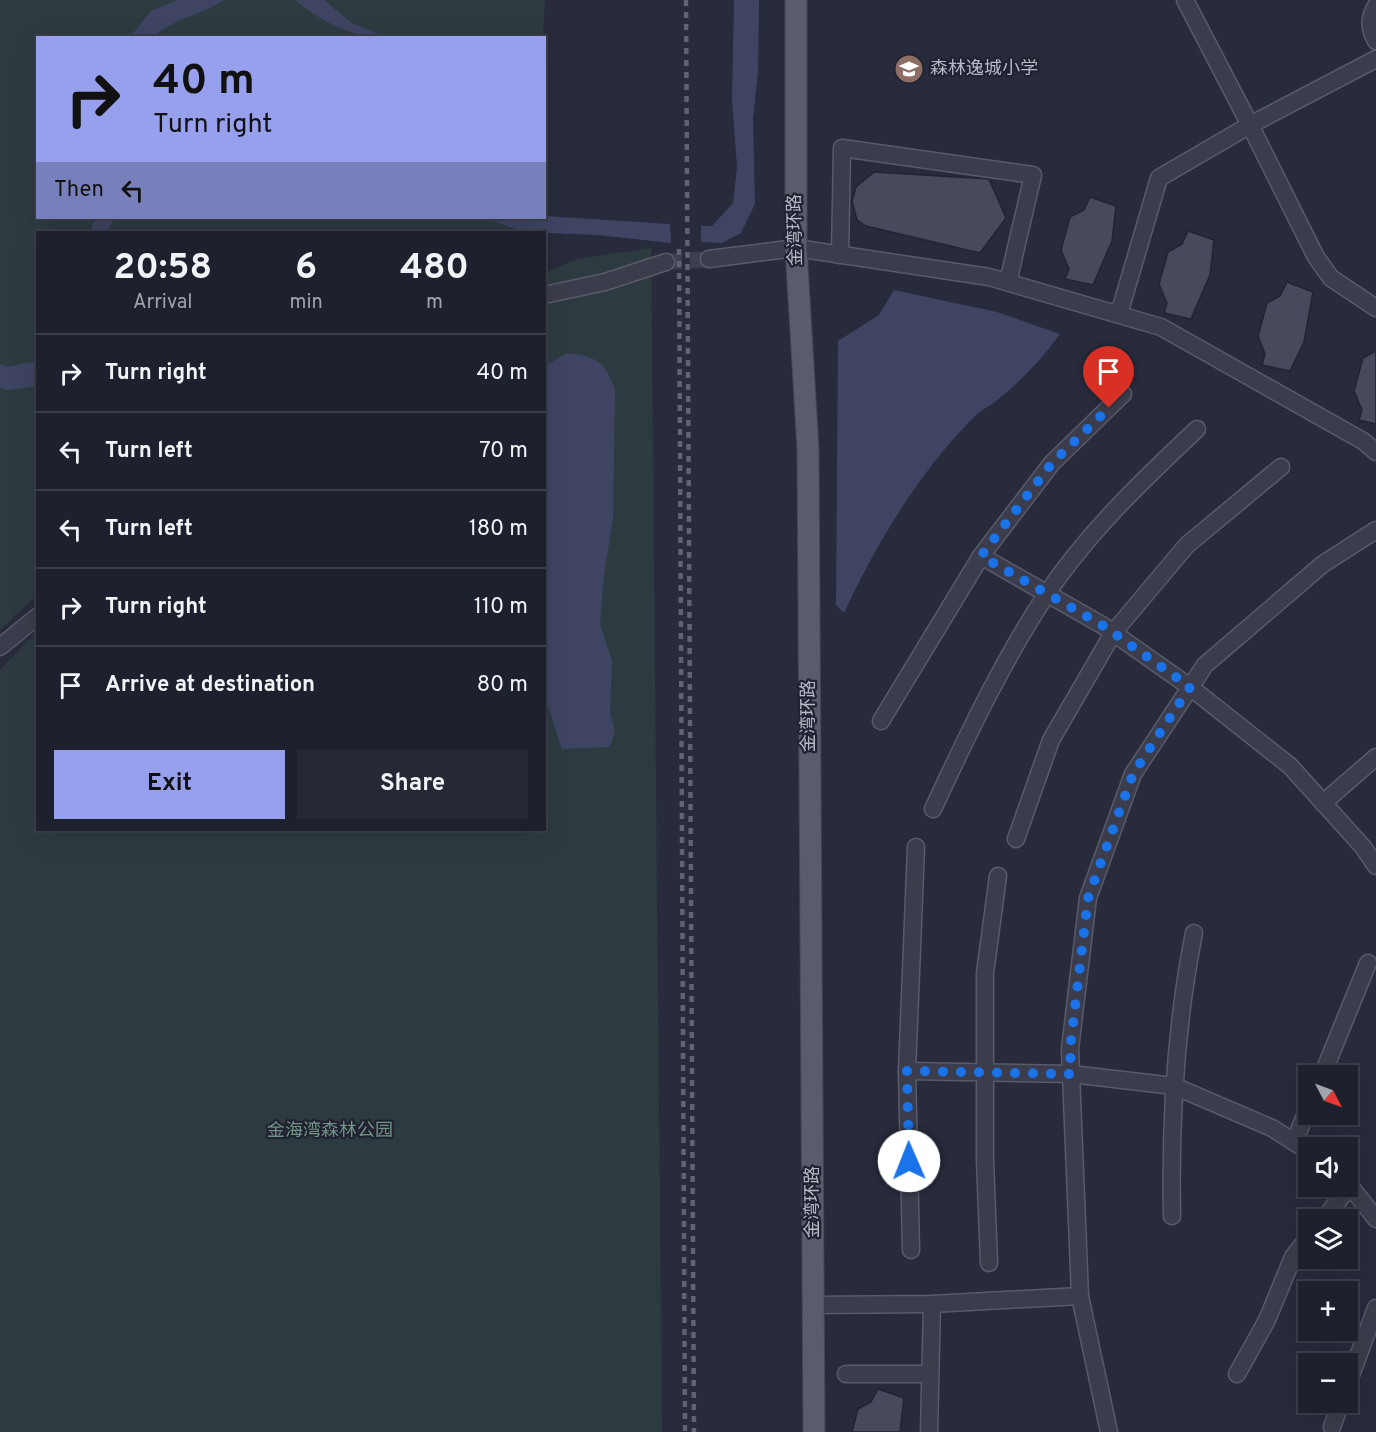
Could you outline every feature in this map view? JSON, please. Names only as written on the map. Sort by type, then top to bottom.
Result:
[{"type":"main road","name":"金湾环路","points":[[796,0],[796,248],[808,449],[814,1432]]},
{"type":"street","points":[[1185,0],[1316,257],[1331,278],[1376,308]]},
{"type":"street","points":[[1376,6],[1370,19],[1376,41]]},
{"type":"street","points":[[1119,314],[1159,178],[1250,125],[1376,60]]},
{"type":"street","points":[[840,255],[842,148],[1033,175],[1008,282]]},
{"type":"street","points":[[709,258],[796,248],[989,277],[1119,314],[1161,327],[1363,441],[1376,452]]},
{"type":"street","points":[[546,295],[605,282],[666,262]]},
{"type":"street","points":[[881,721],[981,556],[1052,463],[1123,394]]},
{"type":"street","points":[[933,809],[983,702],[1047,594],[1118,504],[1197,429]]},
{"type":"street","points":[[1016,839],[1052,740],[1113,633],[1187,545],[1281,467]]},
{"type":"street","points":[[1109,1432],[1080,1296],[1070,1049],[1088,898],[1133,774],[1205,665],[1314,572],[1376,530]]},
{"type":"street","points":[[981,556],[1113,633],[1190,687],[1290,766],[1363,847],[1376,866]]},
{"type":"street","points":[[0,647],[36,618]]},
{"type":"street","points":[[1323,803],[1376,757]]},
{"type":"street","points":[[911,1250],[907,1071],[916,847]]},
{"type":"street","points":[[989,1263],[984,1073],[985,973],[998,876]]},
{"type":"street","points":[[1172,1216],[1170,1148],[1173,1086],[1181,999],[1194,933]]},
{"type":"street","points":[[1326,1065],[1368,963]]},
{"type":"street","points":[[907,1071],[1071,1074],[1173,1086],[1272,1128],[1298,1145]]},
{"type":"street","points":[[1358,1196],[1376,1219]]},
{"type":"street","points":[[1237,1374],[1267,1320],[1293,1257],[1298,1251]]},
{"type":"street","points":[[813,1305],[932,1304],[1080,1296]]},
{"type":"street","points":[[929,1432],[932,1304]]},
{"type":"street","points":[[1358,1356],[1376,1308]]},
{"type":"street","points":[[846,1374],[930,1374]]},
{"type":"street","points":[[1332,1427],[1337,1413]]},
{"type":"green space","points":[[0,0],[545,0],[543,36],[36,36],[36,219],[521,219],[508,231],[36,231],[36,596],[0,630]]},
{"type":"green space","name":"金海湾森林公园","points":[[651,248],[662,1432],[0,1432],[0,670],[36,632],[36,831],[546,831],[546,273],[577,259]]},
{"type":"water","points":[[177,0],[224,0],[154,36],[131,36],[151,11]]},
{"type":"water","points":[[295,0],[324,0],[350,22],[383,36],[361,35],[337,27],[315,15]]},
{"type":"water","points":[[734,0],[759,0],[758,72],[753,119],[755,204],[741,233],[722,243],[701,242],[701,226],[712,226],[733,203],[737,167],[732,100]]},
{"type":"water","points":[[546,216],[670,224],[671,243],[597,235],[521,231],[487,219],[546,219]]},
{"type":"water","points":[[95,219],[114,219],[108,231],[90,231]]},
{"type":"water","points":[[894,290],[997,312],[1060,334],[1030,370],[1005,394],[977,414],[937,458],[886,533],[844,613],[836,605],[838,341],[879,315]]},
{"type":"water","points":[[567,353],[585,356],[604,367],[615,391],[613,519],[604,575],[600,624],[612,661],[610,712],[615,732],[610,747],[562,749],[546,700],[546,365]]},
{"type":"water","points":[[36,361],[36,386],[9,390],[0,388],[0,364],[6,367]]},
{"type":"building","points":[[874,172],[989,179],[1006,218],[980,253],[866,226],[857,220],[852,201],[856,187]]},
{"type":"building","points":[[1090,197],[1116,206],[1112,241],[1093,285],[1065,279],[1069,269],[1061,250],[1070,217],[1084,210]]},
{"type":"building","points":[[1188,231],[1214,240],[1210,275],[1191,319],[1164,313],[1167,303],[1159,284],[1168,252],[1182,244]]},
{"type":"building","points":[[1287,282],[1313,292],[1304,342],[1290,371],[1262,365],[1265,354],[1258,336],[1267,303],[1280,296]]},
{"type":"building","points":[[1376,351],[1376,424],[1359,420],[1362,410],[1354,391],[1363,358]]},
{"type":"building","points":[[878,1389],[904,1398],[900,1432],[852,1432],[858,1409],[871,1402]]},
{"type":"tunnel","points":[[666,262],[709,259]]},
{"type":"railway","points":[[686,0],[694,1432]]},
{"type":"railway","points":[[679,249],[685,1432]]},
{"type":"place","name":"森林逸城小学","points":[[909,69]]},
{"type":"route","points":[[909,1161],[907,1071],[1071,1074],[1070,1049],[1088,898],[1133,774],[1190,687],[1102,625],[981,556],[1052,463],[1109,408]]}]
